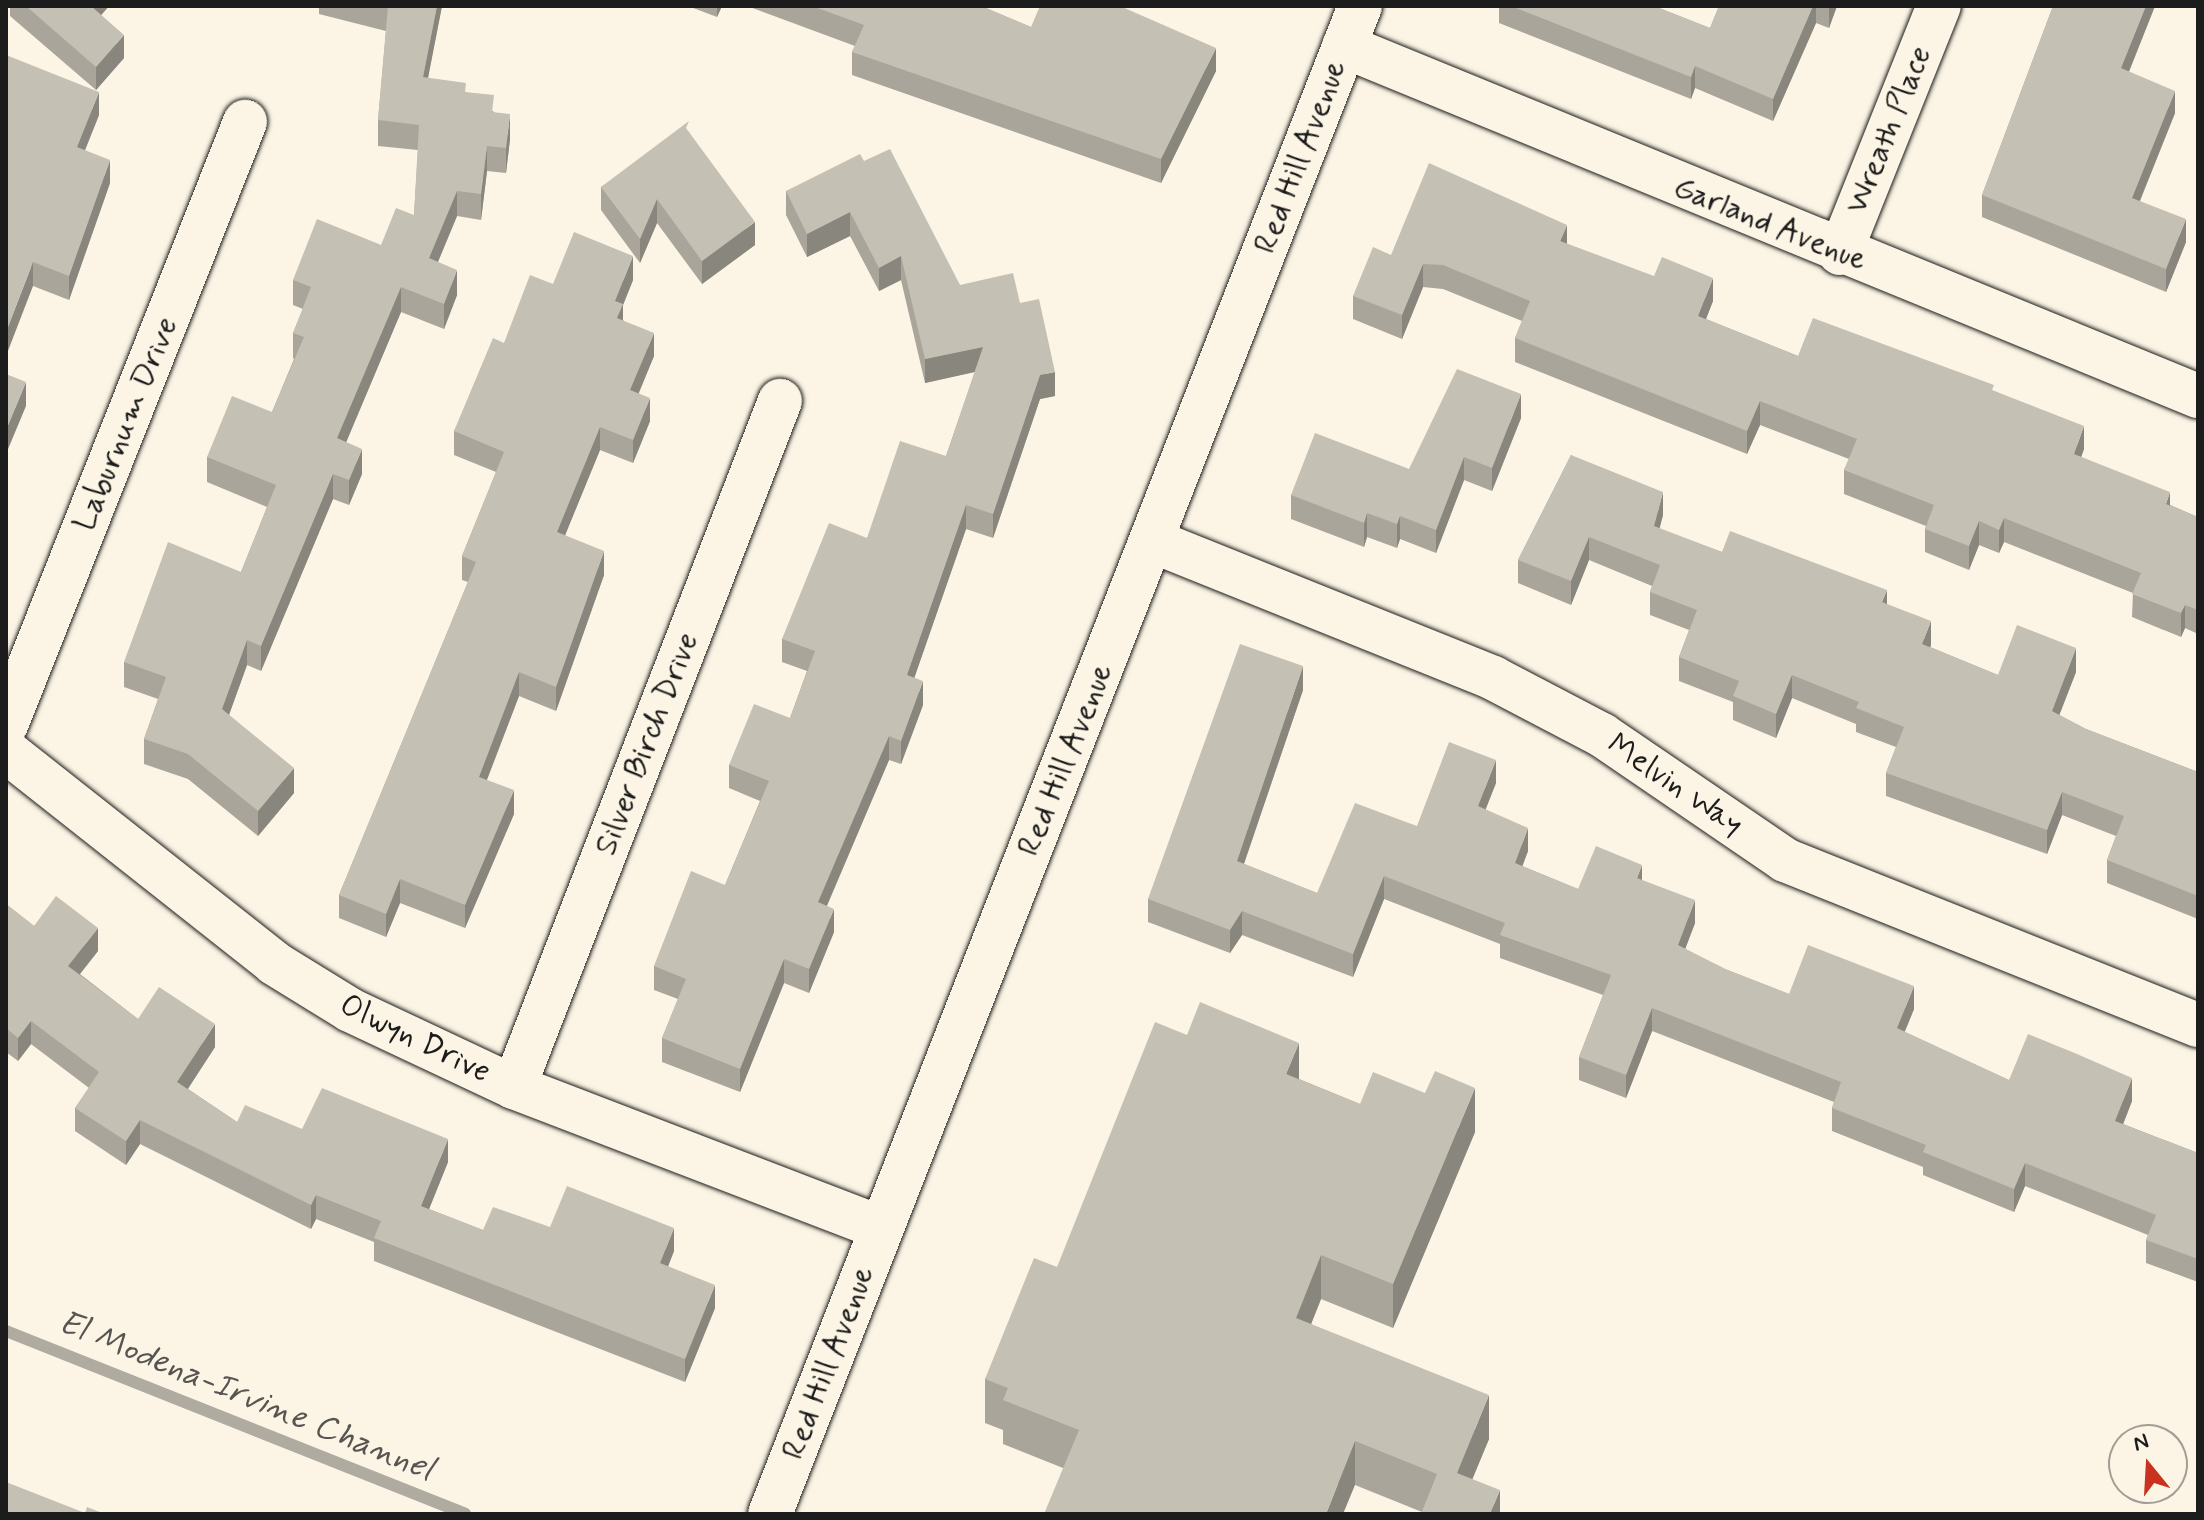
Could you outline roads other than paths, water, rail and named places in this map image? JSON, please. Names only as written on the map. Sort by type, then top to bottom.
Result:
[{"type":"street","name":"Wreath Place","points":[[1840,253],[1939,6]]},
{"type":"street","name":"Garland Avenue","points":[[1349,18],[1840,253],[2198,396]]},
{"type":"street","name":"Red Hill Avenue","points":[[770,1514],[1153,541],[1349,18]]},
{"type":"street","name":"Laburnum Drive","points":[[6,725],[245,122]]},
{"type":"street","name":"Silver Birch Drive","points":[[514,1087],[780,401]]},
{"type":"street","name":"Melvin Way","points":[[1153,541],[1493,678],[1602,735],[1785,860],[2198,1025]]},
{"type":"street","name":"Olwyn Drive","points":[[6,751],[274,963],[350,1010],[514,1087],[881,1228]]},
{"type":"waterway","name":"El Modena-Irvine Channel","points":[[6,1331],[465,1514]]}]
